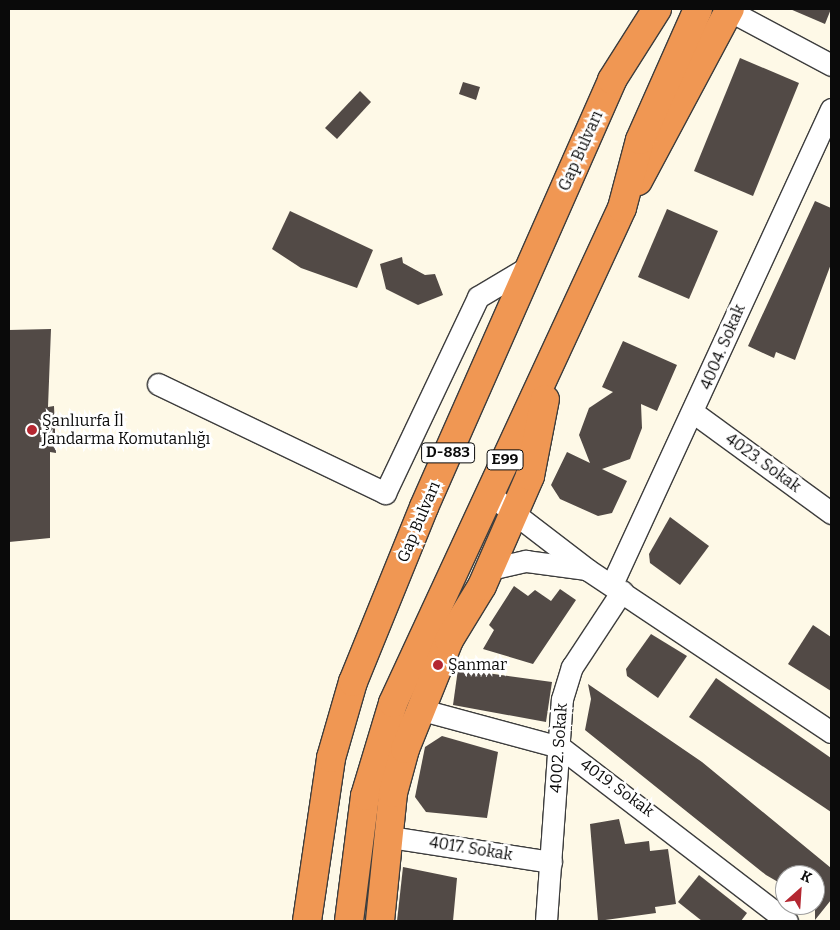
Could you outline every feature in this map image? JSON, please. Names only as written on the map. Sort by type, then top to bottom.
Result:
[{"type":"highway","points":[[612,80],[633,9]]},
{"type":"highway","name":"Gap Bulvarı","points":[[307,921],[331,758],[353,682],[530,266],[612,80],[657,9]]},
{"type":"highway","name":"E99","points":[[349,921],[356,861],[380,738],[489,494],[622,208],[640,140],[698,9]]},
{"type":"highway","points":[[622,208],[730,10]]},
{"type":"highway","points":[[380,921],[393,793],[419,709],[449,640],[490,568],[530,476],[554,357]]},
{"type":"street","points":[[730,10],[830,60]]},
{"type":"street","name":"4004. Sokak","points":[[617,588],[831,109]]},
{"type":"street","points":[[158,384],[385,493],[478,297],[530,266]]},
{"type":"street","name":"4023. Sokak","points":[[694,413],[831,512]]},
{"type":"street","points":[[489,494],[588,570],[831,732]]},
{"type":"street","points":[[490,568],[526,561],[588,570]]},
{"type":"street","name":"4002. Sokak","points":[[546,921],[562,699],[572,668],[617,588]]},
{"type":"street","name":"4019. Sokak","points":[[419,709],[560,747],[787,921]]},
{"type":"street","points":[[356,861],[393,793]]},
{"type":"street","name":"4017. Sokak","points":[[390,837],[551,862]]},
{"type":"building","points":[[790,9],[831,9],[825,24]]},
{"type":"building","points":[[740,58],[799,83],[753,196],[694,171]]},
{"type":"building","points":[[463,82],[480,87],[476,100],[459,94]]},
{"type":"building","points":[[360,91],[371,102],[337,139],[325,128]]},
{"type":"building","points":[[815,201],[831,208],[831,264],[795,360],[776,352],[774,358],[748,346]]},
{"type":"building","points":[[667,209],[718,231],[689,299],[638,277]]},
{"type":"building","points":[[290,211],[373,250],[357,288],[301,268],[272,249]]},
{"type":"building","points":[[402,257],[403,263],[425,275],[435,274],[443,295],[418,305],[386,289],[380,264]]},
{"type":"building","name":"Şanlıurfa İl Jandarma Komutanlığı","points":[[51,329],[48,407],[54,406],[56,453],[50,452],[50,538],[9,542],[9,330]]},
{"type":"building","points":[[623,341],[677,365],[657,411],[641,404],[642,428],[630,459],[602,469],[627,481],[612,513],[598,516],[560,499],[551,485],[567,452],[590,463],[579,435],[589,408],[613,392],[602,387]]},
{"type":"building","points":[[670,517],[709,546],[680,585],[650,563],[649,554]]},
{"type":"building","points":[[514,586],[528,596],[535,590],[551,601],[560,589],[576,600],[533,664],[483,649],[494,630],[489,625]]},
{"type":"building","points":[[813,625],[831,637],[831,691],[788,664]]},
{"type":"building","points":[[651,634],[687,656],[658,698],[627,676],[626,669]]},
{"type":"building","points":[[458,669],[552,682],[546,722],[453,705]]},
{"type":"building","points":[[716,678],[831,758],[831,812],[689,717]]},
{"type":"building","points":[[588,684],[702,762],[831,868],[831,900],[825,908],[825,865],[775,865],[775,880],[766,875],[585,730],[591,699]]},
{"type":"building","points":[[442,736],[498,752],[487,818],[426,812],[415,797],[425,747]]},
{"type":"building","points":[[619,819],[625,844],[649,841],[650,851],[668,849],[676,904],[655,907],[656,913],[598,921],[590,824]]},
{"type":"building","points":[[403,867],[457,878],[453,921],[397,921]]},
{"type":"building","points":[[699,875],[747,913],[741,921],[702,921],[678,902]]},
{"type":"place","name":"Şanlıurfa İl Jandarma Komutanlığı","points":[[32,430]]},
{"type":"place","name":"Şanmar","points":[[438,665]]}]
